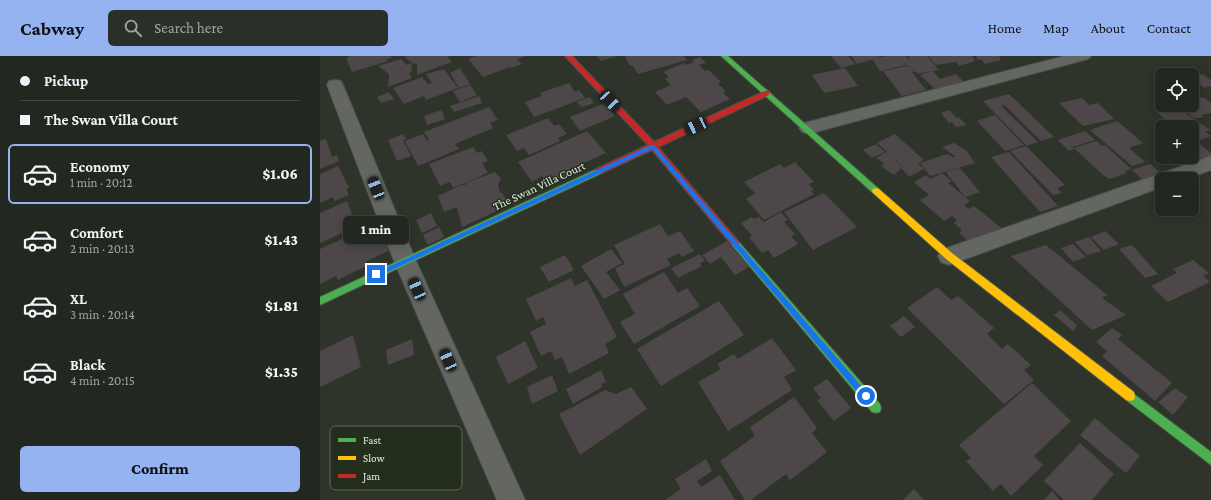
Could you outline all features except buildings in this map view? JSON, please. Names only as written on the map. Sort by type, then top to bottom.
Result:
[{"type":"street","points":[[568,56],[652,146],[876,408]]},
{"type":"street","points":[[724,56],[768,92],[949,256],[1211,458]]},
{"type":"street","points":[[808,128],[1083,56]]},
{"type":"street","points":[[335,85],[405,261],[511,500]]},
{"type":"street","name":"The Swan Villa Court","points":[[320,301],[768,92]]},
{"type":"street","points":[[1186,172],[1211,163]]},
{"type":"street","points":[[949,256],[1155,182]]},
{"type":"traffic: fast","points":[[724,56],[876,191]]},
{"type":"traffic: fast","points":[[320,301],[599,171]]},
{"type":"traffic: fast","points":[[735,243],[876,408]]},
{"type":"traffic: fast","points":[[1130,396],[1211,459]]},
{"type":"traffic: slow","points":[[876,191],[949,256],[1130,396]]},
{"type":"traffic: jam","points":[[568,56],[653,146],[735,243]]},
{"type":"traffic: jam","points":[[599,171],[767,93]]},
{"type":"route","points":[[376,274],[652,146],[866,396]]}]
